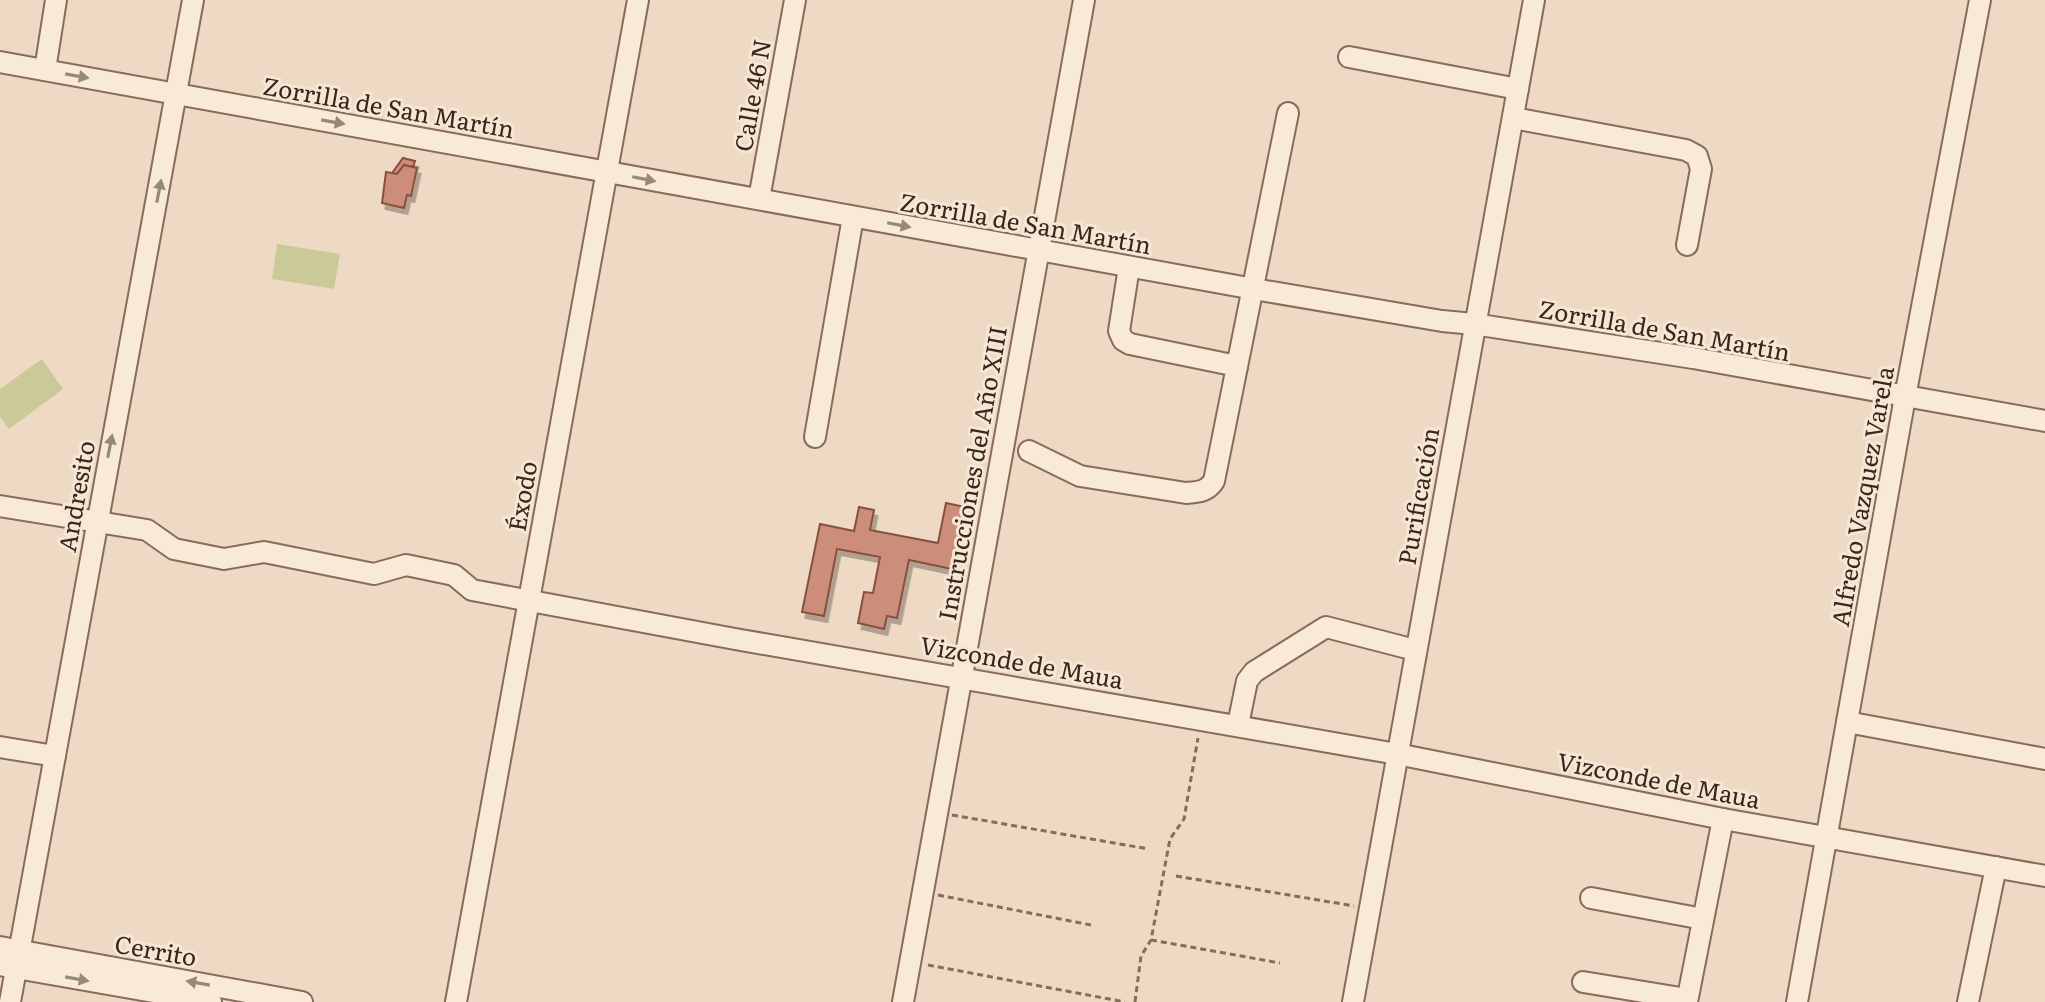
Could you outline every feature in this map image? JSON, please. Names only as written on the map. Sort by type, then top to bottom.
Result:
[{"type":"street","points":[[45,70],[56,0]]},
{"type":"street","name":"Andresito","points":[[10,1002],[9,958],[55,756],[193,0]]},
{"type":"street","name":"Éxodo","points":[[456,1002],[638,0]]},
{"type":"street","name":"Calle 46 N","points":[[759,199],[795,0]]},
{"type":"street","name":"Instrucciones del Año XIII","points":[[903,1002],[1084,0]]},
{"type":"street","name":"Purificación","points":[[1353,1002],[1534,0]]},
{"type":"street","name":"Alfredo Vazquez Varela","points":[[1799,1002],[1905,397],[1980,0]]},
{"type":"street","points":[[1349,57],[1518,89]]},
{"type":"street","name":"Zorrilla de San Martín","points":[[0,62],[1037,251],[1442,321],[1693,358],[2045,421]]},
{"type":"street","points":[[1029,451],[1080,476],[1186,493],[1204,491],[1214,481],[1288,113]]},
{"type":"street","points":[[1513,118],[1686,150],[1697,156],[1701,169],[1687,245]]},
{"type":"street","points":[[815,437],[853,217]]},
{"type":"street","points":[[1129,267],[1119,331],[1123,340],[1237,366]]},
{"type":"street","name":"Vizconde de Maua","points":[[0,506],[147,530],[174,549],[224,559],[264,552],[374,574],[406,565],[454,575],[472,590],[735,639],[1238,725],[1723,819],[2045,876]]},
{"type":"street","points":[[1238,725],[1247,681],[1254,672],[1326,627],[1415,650]]},
{"type":"street","points":[[1847,722],[2045,759]]},
{"type":"street","points":[[0,747],[55,756]]},
{"type":"street","points":[[1583,982],[1687,1001],[1723,819]]},
{"type":"street","points":[[1968,1002],[1996,867]]},
{"type":"street","points":[[1591,898],[1703,919]]},
{"type":"street","name":"Cerrito","points":[[9,958],[211,1002]]},
{"type":"street","name":"Cerrito","points":[[9,958],[302,1002]]},
{"type":"path","points":[[1135,1002],[1141,956],[1151,940],[1170,839],[1184,819],[1201,719]]},
{"type":"path","points":[[937,813],[1149,849]]},
{"type":"path","points":[[1176,876],[1370,907]]},
{"type":"path","points":[[923,892],[1091,925]]},
{"type":"path","points":[[1151,940],[1280,963]]},
{"type":"path","points":[[910,962],[1125,1002]]},
{"type":"shaded area","points":[[277,244],[340,254],[334,289],[272,279]]},
{"type":"shaded area","points":[[42,359],[63,389],[9,429],[0,417],[0,389]]},
{"type":"building","points":[[403,158],[415,161],[413,167],[404,165],[397,174],[392,173]]},
{"type":"building","points":[[404,165],[417,168],[411,196],[407,195],[404,208],[382,203],[386,172],[397,174]]},
{"type":"building","points":[[946,503],[965,507],[952,569],[909,560],[897,618],[887,616],[884,629],[858,623],[864,592],[873,593],[880,557],[837,549],[824,616],[802,612],[820,524],[854,531],[859,507],[874,510],[870,530],[938,543]]}]
